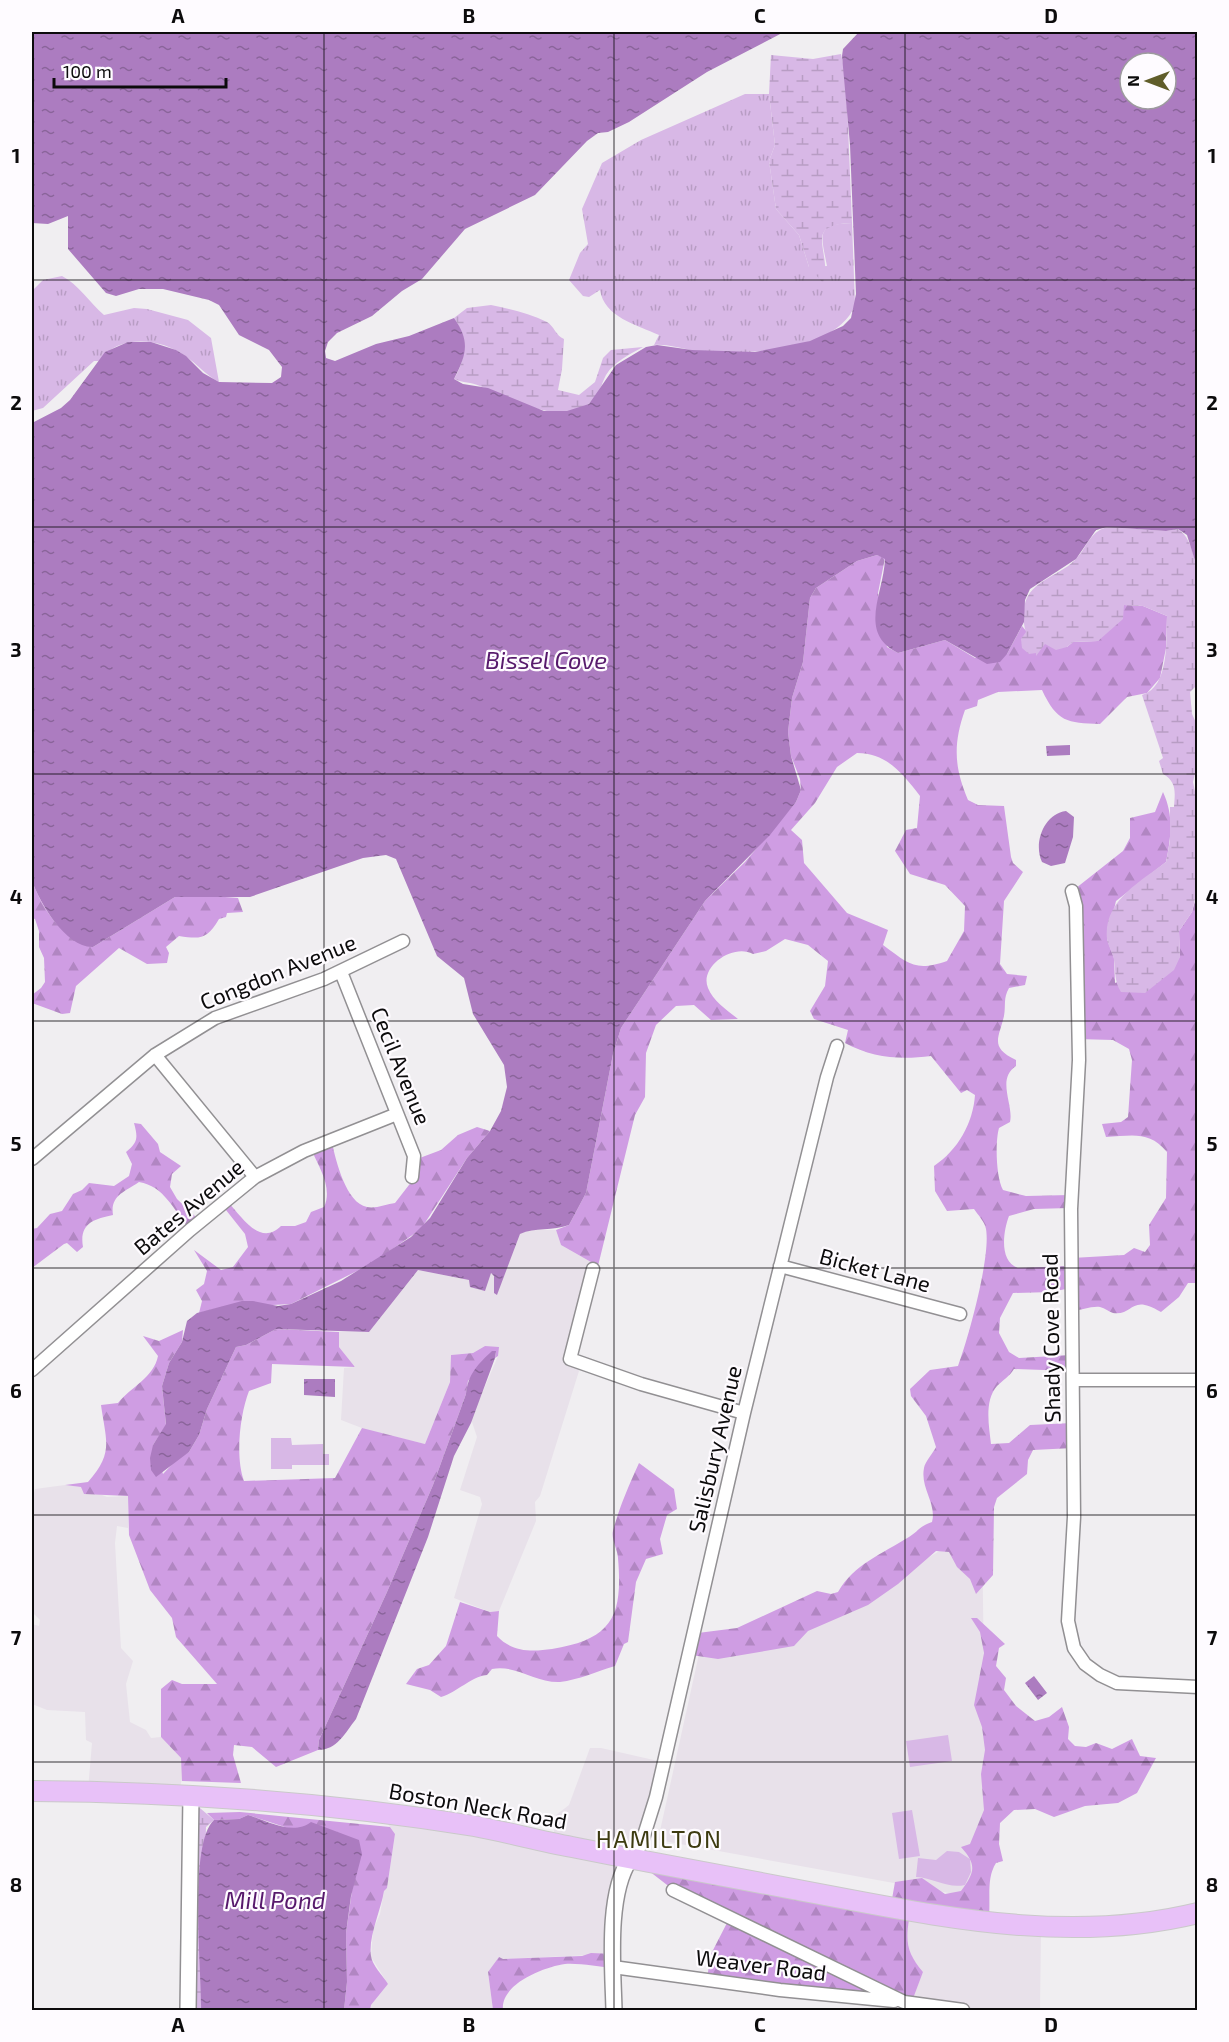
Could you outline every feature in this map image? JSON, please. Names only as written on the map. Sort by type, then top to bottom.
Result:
[{"type":"main road","name":"Boston Neck Road","points":[[32,1791],[191,1795],[338,1808],[466,1825],[940,1918],[994,1924],[1060,1927],[1120,1925],[1197,1913]]},
{"type":"street","name":"Shady Cove Road","points":[[1072,891],[1076,906],[1079,1060],[1071,1209],[1074,1517],[1068,1621],[1074,1648],[1085,1664],[1100,1675],[1118,1683],[1197,1687]]},
{"type":"street","name":"Congdon Avenue","points":[[32,1159],[155,1055],[215,1018],[341,972],[403,941]]},
{"type":"street","name":"Cecil Avenue","points":[[341,972],[414,1156],[412,1177]]},
{"type":"street","name":"Salisbury Avenue","points":[[630,1859],[641,1845],[656,1797],[744,1413],[837,1046]]},
{"type":"street","points":[[155,1055],[255,1177]]},
{"type":"street","name":"Bates Avenue","points":[[32,1370],[190,1230],[255,1177],[304,1151],[397,1114]]},
{"type":"street","name":"Bicket Lane","points":[[780,1266],[960,1314]]},
{"type":"street","points":[[593,1269],[570,1359],[641,1384],[744,1413]]},
{"type":"street","points":[[1074,1380],[1197,1380]]},
{"type":"street","points":[[188,2010],[191,1795]]},
{"type":"street","points":[[614,2010],[613,1967],[619,1886],[630,1859]]},
{"type":"street","name":"Weaver Road","points":[[673,1890],[904,2002]]},
{"type":"street","name":"Weaver Road","points":[[613,1967],[780,1990],[963,2010]]},
{"type":"shaded area","points":[[529,1230],[556,1230],[561,1245],[598,1266],[578,1339],[579,1371],[540,1496],[535,1502],[536,1521],[499,1611],[490,1612],[454,1598],[482,1504],[480,1497],[460,1490],[477,1437],[471,1419],[498,1356],[485,1346],[473,1353],[451,1355],[450,1382],[425,1444],[367,1430],[341,1420],[344,1368],[355,1367],[339,1347],[339,1332],[369,1332],[418,1270],[469,1280],[485,1290],[490,1273],[494,1275],[494,1293],[497,1294],[520,1234]]},
{"type":"shaded area","points":[[65,1485],[82,1487],[107,1497],[128,1496],[128,1528],[117,1526],[115,1543],[121,1648],[133,1661],[126,1684],[130,1722],[146,1730],[151,1738],[161,1737],[181,1758],[183,1775],[178,1795],[88,1790],[92,1743],[86,1740],[85,1712],[47,1710],[32,1704],[32,1624],[39,1626],[40,1620],[32,1612],[32,1501],[35,1489]]},
{"type":"shaded area","points":[[982,1526],[987,1900],[658,1840],[701,1645],[800,1633]]},
{"type":"shaded area","points":[[590,1748],[601,1748],[667,1763],[645,1859],[626,1856],[614,1954],[503,1959],[488,1972],[493,2010],[370,2010],[371,2005],[388,1984],[371,1957],[373,1930],[380,1914],[384,1891],[387,1888],[395,1834],[380,1813],[553,1840],[556,1815],[569,1805]]},
{"type":"shaded area","points":[[909,1920],[1041,1930],[1040,2010],[954,2010],[911,2004],[923,1972],[914,1961],[905,1940]]},
{"type":"green space","points":[[841,54],[846,78],[852,223],[828,228],[823,233],[825,281],[822,282],[809,267],[799,235],[776,209],[769,161],[775,145],[769,94],[771,55],[813,59]]},
{"type":"green space","points":[[745,94],[769,94],[775,145],[769,161],[776,209],[799,235],[809,267],[827,266],[823,246],[823,233],[826,229],[852,223],[855,305],[845,321],[828,334],[783,348],[710,352],[654,345],[659,335],[615,313],[608,307],[600,290],[589,297],[583,296],[569,280],[580,253],[588,244],[582,209],[602,163],[641,140]]},
{"type":"green space","points":[[62,276],[104,315],[134,308],[147,309],[188,320],[211,338],[219,382],[190,359],[164,345],[128,343],[117,346],[99,361],[94,361],[43,408],[32,411],[32,291],[43,280]]},
{"type":"green space","points":[[491,305],[547,322],[564,339],[558,390],[579,395],[595,382],[603,358],[611,350],[643,347],[613,366],[593,400],[578,410],[550,412],[535,408],[477,385],[454,379],[461,364],[464,348],[462,333],[454,318],[467,308]]},
{"type":"green space","points":[[1107,527],[1166,531],[1178,529],[1188,540],[1198,578],[1197,685],[1190,692],[1192,714],[1198,727],[1197,765],[1193,782],[1198,806],[1197,890],[1192,912],[1179,931],[1180,957],[1174,970],[1145,993],[1121,992],[1117,984],[1113,957],[1107,939],[1107,926],[1117,903],[1125,894],[1166,862],[1170,841],[1170,807],[1174,807],[1174,788],[1171,780],[1163,774],[1159,761],[1163,758],[1142,695],[1158,682],[1162,672],[1165,661],[1167,616],[1143,606],[1124,605],[1123,619],[1098,641],[1073,642],[1067,647],[1056,650],[1045,644],[1036,656],[1036,653],[1029,654],[1022,648],[1021,639],[1026,632],[1024,610],[1030,592],[1068,566],[1096,533]]},
{"type":"green space","points":[[877,555],[885,558],[878,593],[887,647],[898,653],[945,640],[975,658],[1007,654],[1022,626],[1042,641],[1067,647],[1073,642],[1098,641],[1124,605],[1143,606],[1167,616],[1166,648],[1160,678],[1147,693],[1127,697],[1100,724],[1079,723],[1064,719],[1053,709],[1042,690],[998,692],[978,700],[977,706],[965,710],[958,734],[957,755],[960,777],[968,800],[978,805],[1004,806],[1011,857],[1013,863],[1023,872],[1004,901],[1000,964],[1007,974],[1027,976],[1025,985],[1009,988],[1007,992],[1004,1016],[998,1036],[1002,1051],[1016,1060],[1016,1066],[1010,1071],[1006,1085],[1010,1122],[999,1128],[998,1134],[999,1177],[1003,1190],[1026,1196],[1070,1195],[1069,1208],[1034,1209],[1009,1216],[1004,1238],[1005,1253],[1012,1264],[1018,1268],[1068,1266],[1072,1258],[1124,1255],[1134,1248],[1145,1252],[1150,1245],[1149,1225],[1166,1198],[1167,1152],[1146,1137],[1106,1137],[1102,1124],[1121,1122],[1128,1117],[1132,1060],[1129,1049],[1113,1040],[1077,1039],[1071,892],[1123,851],[1130,838],[1130,818],[1155,812],[1163,792],[1169,810],[1170,827],[1166,862],[1116,901],[1107,939],[1114,958],[1115,983],[1180,957],[1179,931],[1192,912],[1198,890],[1197,1283],[1188,1283],[1179,1297],[1161,1312],[1151,1307],[1138,1305],[1120,1313],[1097,1307],[1072,1312],[1070,1288],[1052,1292],[1013,1293],[1000,1318],[999,1333],[1009,1352],[1019,1358],[1071,1355],[1072,1371],[1014,1369],[997,1386],[990,1399],[988,1414],[991,1444],[1009,1443],[1030,1425],[1072,1423],[1073,1448],[1033,1450],[1028,1460],[1027,1474],[997,1498],[994,1507],[993,1575],[976,1594],[970,1579],[957,1567],[949,1552],[936,1551],[898,1584],[868,1605],[808,1631],[794,1646],[718,1659],[691,1655],[698,1633],[737,1628],[817,1591],[831,1594],[838,1592],[860,1567],[932,1522],[932,1509],[923,1475],[925,1466],[936,1447],[926,1416],[911,1396],[910,1389],[930,1370],[958,1366],[973,1318],[982,1278],[987,1242],[983,1221],[974,1209],[947,1211],[935,1191],[934,1166],[943,1160],[963,1135],[971,1116],[975,1095],[967,1090],[961,1093],[931,1056],[898,1058],[866,1052],[845,1043],[848,1030],[814,1019],[810,1011],[825,986],[828,961],[808,945],[785,939],[766,951],[753,954],[745,951],[728,954],[713,965],[708,972],[708,988],[713,997],[738,1019],[711,1020],[694,1005],[676,1006],[656,1025],[646,1053],[645,1097],[635,1115],[598,1266],[561,1245],[556,1230],[569,1225],[586,1193],[613,1054],[621,1028],[705,901],[745,862],[796,802],[801,790],[800,779],[791,756],[788,732],[792,698],[803,662],[810,598],[816,588],[857,561]],"holes":[[[857,753],[868,754],[893,766],[920,796],[917,828],[906,830],[895,851],[910,874],[945,885],[965,906],[964,931],[947,961],[920,966],[906,961],[883,945],[888,930],[847,913],[804,863],[802,840],[791,830],[815,803],[837,767]]]},
{"type":"green space","points":[[32,881],[42,903],[55,922],[72,937],[93,947],[175,897],[199,895],[238,898],[243,912],[227,913],[226,917],[219,919],[211,931],[202,936],[192,938],[179,936],[166,947],[169,953],[167,963],[147,964],[119,948],[76,986],[70,1013],[62,1014],[32,1003],[32,995],[45,982],[44,958],[39,947],[39,931],[35,919],[32,918]]},
{"type":"green space","points":[[134,1123],[141,1124],[158,1144],[160,1152],[181,1166],[172,1174],[170,1187],[177,1199],[199,1220],[189,1229],[162,1194],[148,1184],[139,1182],[116,1199],[113,1215],[99,1218],[85,1228],[82,1239],[83,1247],[77,1252],[67,1243],[64,1244],[32,1268],[32,1229],[37,1228],[50,1214],[62,1211],[73,1194],[82,1190],[89,1183],[114,1186],[129,1176],[132,1164],[126,1152],[136,1139]]},
{"type":"green space","points":[[477,1127],[490,1131],[467,1158],[421,1229],[371,1264],[291,1304],[218,1308],[199,1313],[202,1301],[196,1290],[204,1284],[207,1271],[194,1250],[221,1270],[233,1267],[248,1247],[245,1234],[222,1205],[228,1202],[245,1222],[259,1232],[273,1232],[281,1226],[295,1226],[306,1222],[311,1212],[324,1207],[327,1192],[324,1178],[311,1149],[332,1143],[343,1180],[353,1198],[367,1207],[395,1203],[419,1172],[415,1161],[417,1159],[441,1150],[458,1135]]},
{"type":"green space","points":[[276,1329],[339,1332],[339,1347],[355,1367],[272,1364],[271,1383],[249,1391],[243,1411],[239,1448],[244,1481],[335,1478],[362,1428],[425,1444],[450,1382],[451,1355],[473,1353],[485,1346],[499,1347],[498,1356],[495,1358],[496,1352],[468,1381],[466,1394],[433,1485],[319,1740],[318,1750],[276,1767],[252,1747],[234,1745],[233,1755],[241,1783],[182,1781],[181,1758],[161,1737],[161,1689],[172,1680],[182,1684],[217,1684],[176,1637],[172,1618],[150,1590],[129,1535],[128,1496],[84,1494],[81,1487],[65,1485],[88,1482],[102,1463],[106,1438],[101,1405],[118,1403],[147,1376],[156,1363],[158,1356],[143,1336],[159,1341],[183,1330],[182,1342],[169,1363],[162,1386],[166,1425],[153,1445],[163,1474],[178,1458],[189,1452],[199,1435],[207,1409],[236,1347],[246,1345]]},
{"type":"green space","points":[[271,1438],[291,1438],[292,1445],[323,1444],[323,1454],[329,1454],[329,1465],[292,1465],[292,1469],[271,1469]]},
{"type":"green space","points":[[639,1463],[674,1489],[677,1509],[667,1515],[660,1539],[663,1554],[646,1559],[636,1582],[628,1642],[624,1644],[615,1666],[560,1682],[542,1680],[509,1669],[492,1669],[487,1675],[441,1697],[430,1690],[406,1684],[417,1669],[429,1665],[446,1646],[460,1602],[490,1612],[499,1611],[497,1636],[509,1645],[522,1650],[544,1650],[572,1645],[601,1631],[615,1610],[618,1596],[618,1558],[613,1531],[621,1505]]},
{"type":"green space","points":[[971,1618],[977,1618],[1005,1644],[999,1648],[996,1666],[1006,1678],[1004,1690],[1016,1706],[1035,1721],[1049,1717],[1062,1707],[1069,1727],[1068,1739],[1075,1746],[1086,1747],[1096,1743],[1112,1749],[1132,1739],[1140,1756],[1156,1758],[1137,1793],[1118,1803],[1085,1806],[1054,1817],[1035,1809],[1014,1810],[1000,1823],[999,1844],[1003,1861],[996,1863],[991,1877],[988,1923],[909,1920],[907,1935],[909,1948],[923,1972],[911,2004],[707,1978],[711,1954],[729,1919],[671,1888],[649,1871],[892,1899],[895,1882],[922,1878],[945,1894],[961,1891],[969,1879],[972,1864],[961,1847],[970,1844],[984,1810],[981,1774],[985,1750],[982,1727],[974,1705],[984,1653],[980,1632]]},
{"type":"green space","points":[[948,1735],[952,1761],[910,1767],[906,1741]]},
{"type":"green space","points":[[194,1803],[214,1820],[206,1827],[201,2010],[186,2010]]},
{"type":"green space","points":[[912,1810],[920,1856],[899,1859],[892,1813]]},
{"type":"green space","points":[[240,1812],[390,1827],[395,1834],[387,1888],[384,1891],[373,1932],[371,1949],[373,1963],[388,1984],[371,2005],[370,2010],[344,2010],[347,1982],[346,1933],[359,1841],[327,1830],[291,1829],[248,1815],[239,1819],[214,1820],[207,1813]]},
{"type":"green space","points":[[947,1851],[959,1852],[970,1859],[971,1872],[965,1885],[953,1886],[916,1877],[918,1858],[936,1860]]},
{"type":"green space","points":[[591,1953],[614,1954],[615,1968],[565,1964],[546,1969],[525,1978],[508,1992],[503,2010],[493,2010],[488,1972],[499,1957],[503,1959],[582,1956]]},
{"type":"water","name":"Bissel Cove","points":[[32,32],[784,32],[707,72],[629,122],[608,132],[598,133],[587,141],[535,195],[465,229],[422,279],[402,291],[372,316],[337,333],[328,342],[325,351],[326,358],[335,361],[376,344],[409,336],[454,318],[463,334],[465,348],[454,379],[463,384],[488,388],[544,411],[567,411],[589,404],[616,365],[646,347],[657,345],[692,350],[755,352],[810,341],[843,326],[851,318],[856,294],[850,145],[842,56],[843,49],[859,32],[1197,32],[1197,567],[1187,535],[1178,529],[1166,531],[1107,527],[1096,530],[1076,559],[1030,589],[1025,600],[1024,622],[1007,654],[1000,662],[987,664],[945,640],[898,653],[886,645],[879,635],[876,623],[885,559],[877,555],[857,561],[816,588],[810,598],[803,662],[792,698],[788,732],[791,756],[801,790],[796,802],[770,835],[705,901],[621,1028],[613,1054],[586,1193],[569,1225],[520,1234],[497,1295],[494,1293],[494,1276],[491,1273],[485,1291],[470,1287],[469,1280],[418,1270],[369,1332],[276,1329],[246,1345],[236,1347],[207,1409],[199,1435],[189,1452],[156,1477],[151,1470],[150,1458],[153,1445],[166,1424],[162,1386],[169,1363],[182,1342],[187,1321],[197,1313],[242,1301],[278,1306],[291,1304],[341,1281],[411,1237],[430,1218],[467,1158],[490,1131],[501,1111],[507,1087],[504,1065],[473,1014],[464,978],[437,956],[396,859],[386,855],[363,858],[250,897],[175,897],[93,947],[73,940],[55,923],[41,901],[32,881],[32,423],[61,408],[70,400],[105,352],[128,342],[151,342],[176,350],[186,356],[203,373],[219,382],[272,383],[281,377],[282,367],[269,350],[239,335],[219,305],[209,300],[163,289],[139,289],[116,296],[106,293],[68,249],[68,216],[48,224],[32,223]]},
{"type":"water","points":[[1070,745],[1070,755],[1047,756],[1046,746]]},
{"type":"water","points":[[1066,811],[1074,817],[1073,837],[1065,863],[1051,866],[1042,862],[1040,854],[1042,830],[1046,823],[1058,813]]},
{"type":"water","points":[[492,1351],[496,1351],[495,1358],[471,1423],[454,1456],[428,1537],[356,1719],[335,1744],[318,1750],[319,1740],[433,1485],[471,1375]]},
{"type":"water","points":[[304,1379],[335,1379],[335,1397],[304,1395]]},
{"type":"water","points":[[1034,1676],[1047,1693],[1038,1700],[1025,1683]]},
{"type":"water","name":"Mill Pond","points":[[248,1815],[288,1828],[304,1826],[311,1822],[359,1840],[362,1854],[351,1896],[346,1933],[347,1982],[344,2010],[201,2010],[198,1909],[201,1854],[206,1833],[214,1820],[239,1819]]},
{"type":"district","name":"HAMILTON","points":[[659,1840]]}]
